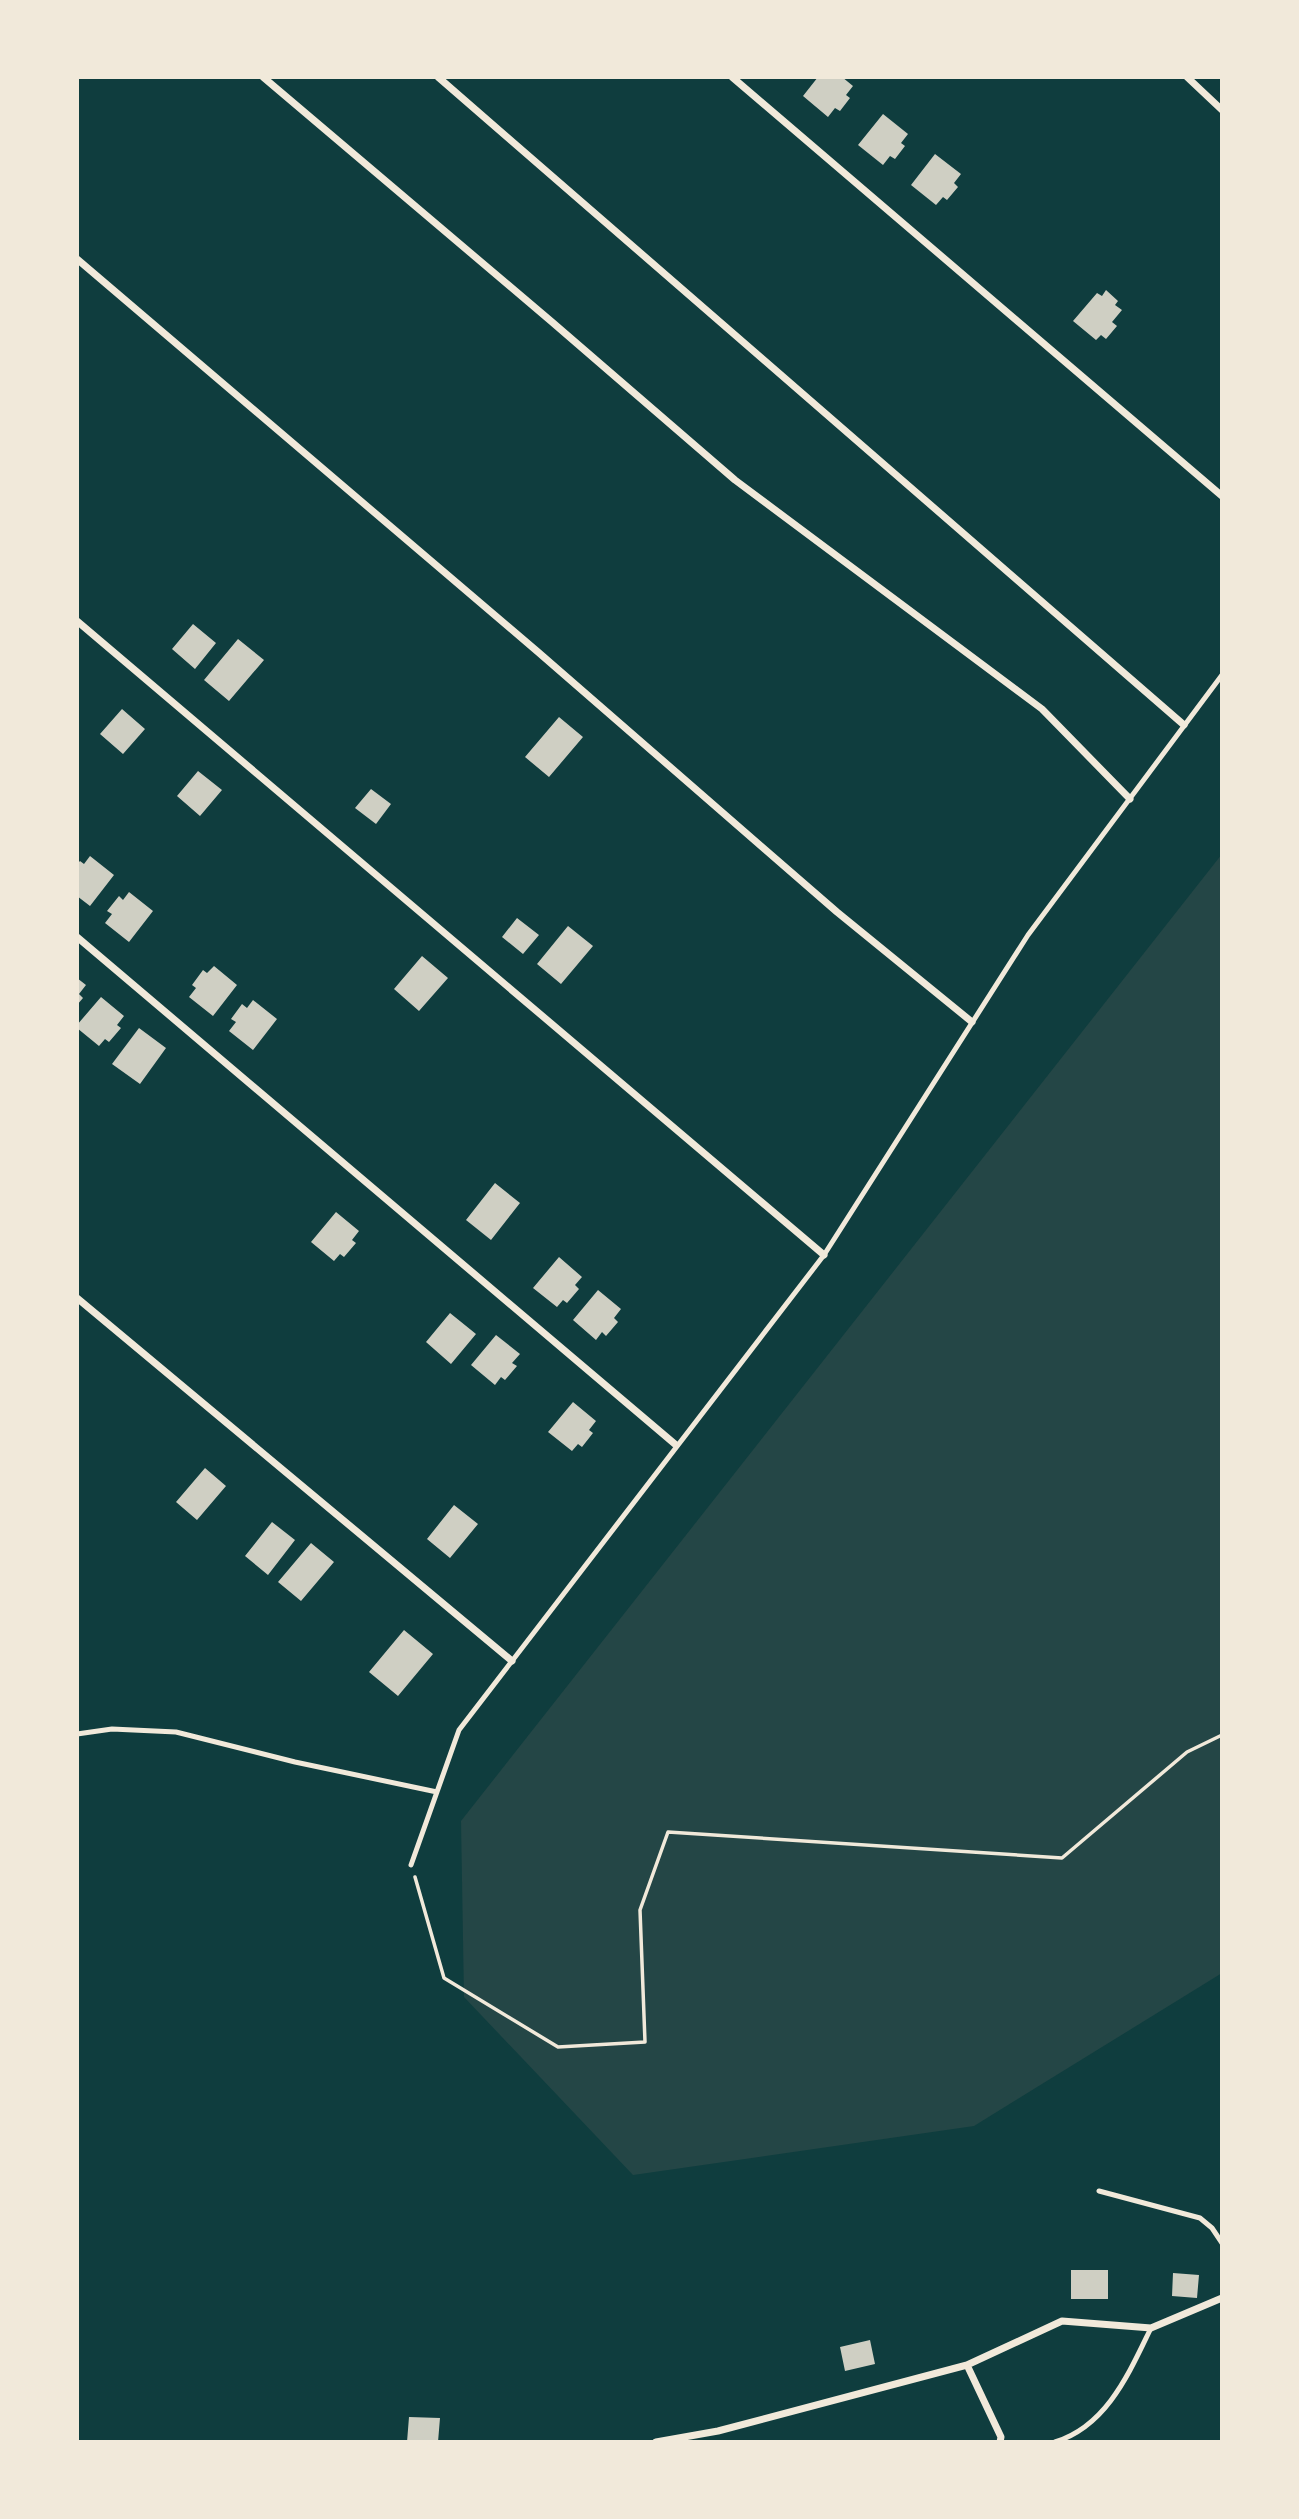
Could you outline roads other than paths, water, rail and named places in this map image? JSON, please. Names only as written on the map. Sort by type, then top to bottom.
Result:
[{"type":"street","points":[[262,77],[735,480],[1042,709],[1130,799]]},
{"type":"street","points":[[438,77],[1184,725]]},
{"type":"street","points":[[732,77],[1222,496]]},
{"type":"street","points":[[1187,77],[1222,110]]},
{"type":"street","points":[[77,259],[538,652],[837,912],[972,1022]]},
{"type":"street","points":[[77,621],[824,1255]]},
{"type":"street","points":[[77,937],[676,1445]]},
{"type":"street","points":[[77,1298],[512,1661]]},
{"type":"street","points":[[656,2442],[718,2431],[967,2365],[1062,2321],[1151,2328],[1222,2298]]},
{"type":"street","points":[[967,2365],[1001,2437],[1000,2442]]},
{"type":"lane","points":[[411,1865],[459,1730],[824,1255],[1028,935],[1222,675]]},
{"type":"lane","points":[[77,1734],[112,1729],[176,1732],[295,1762],[437,1792]]},
{"type":"lane","points":[[1099,2191],[1200,2218],[1212,2228],[1222,2243]]},
{"type":"lane","points":[[1055,2442],[1067,2438],[1098,2417],[1125,2382],[1151,2328]]}]
